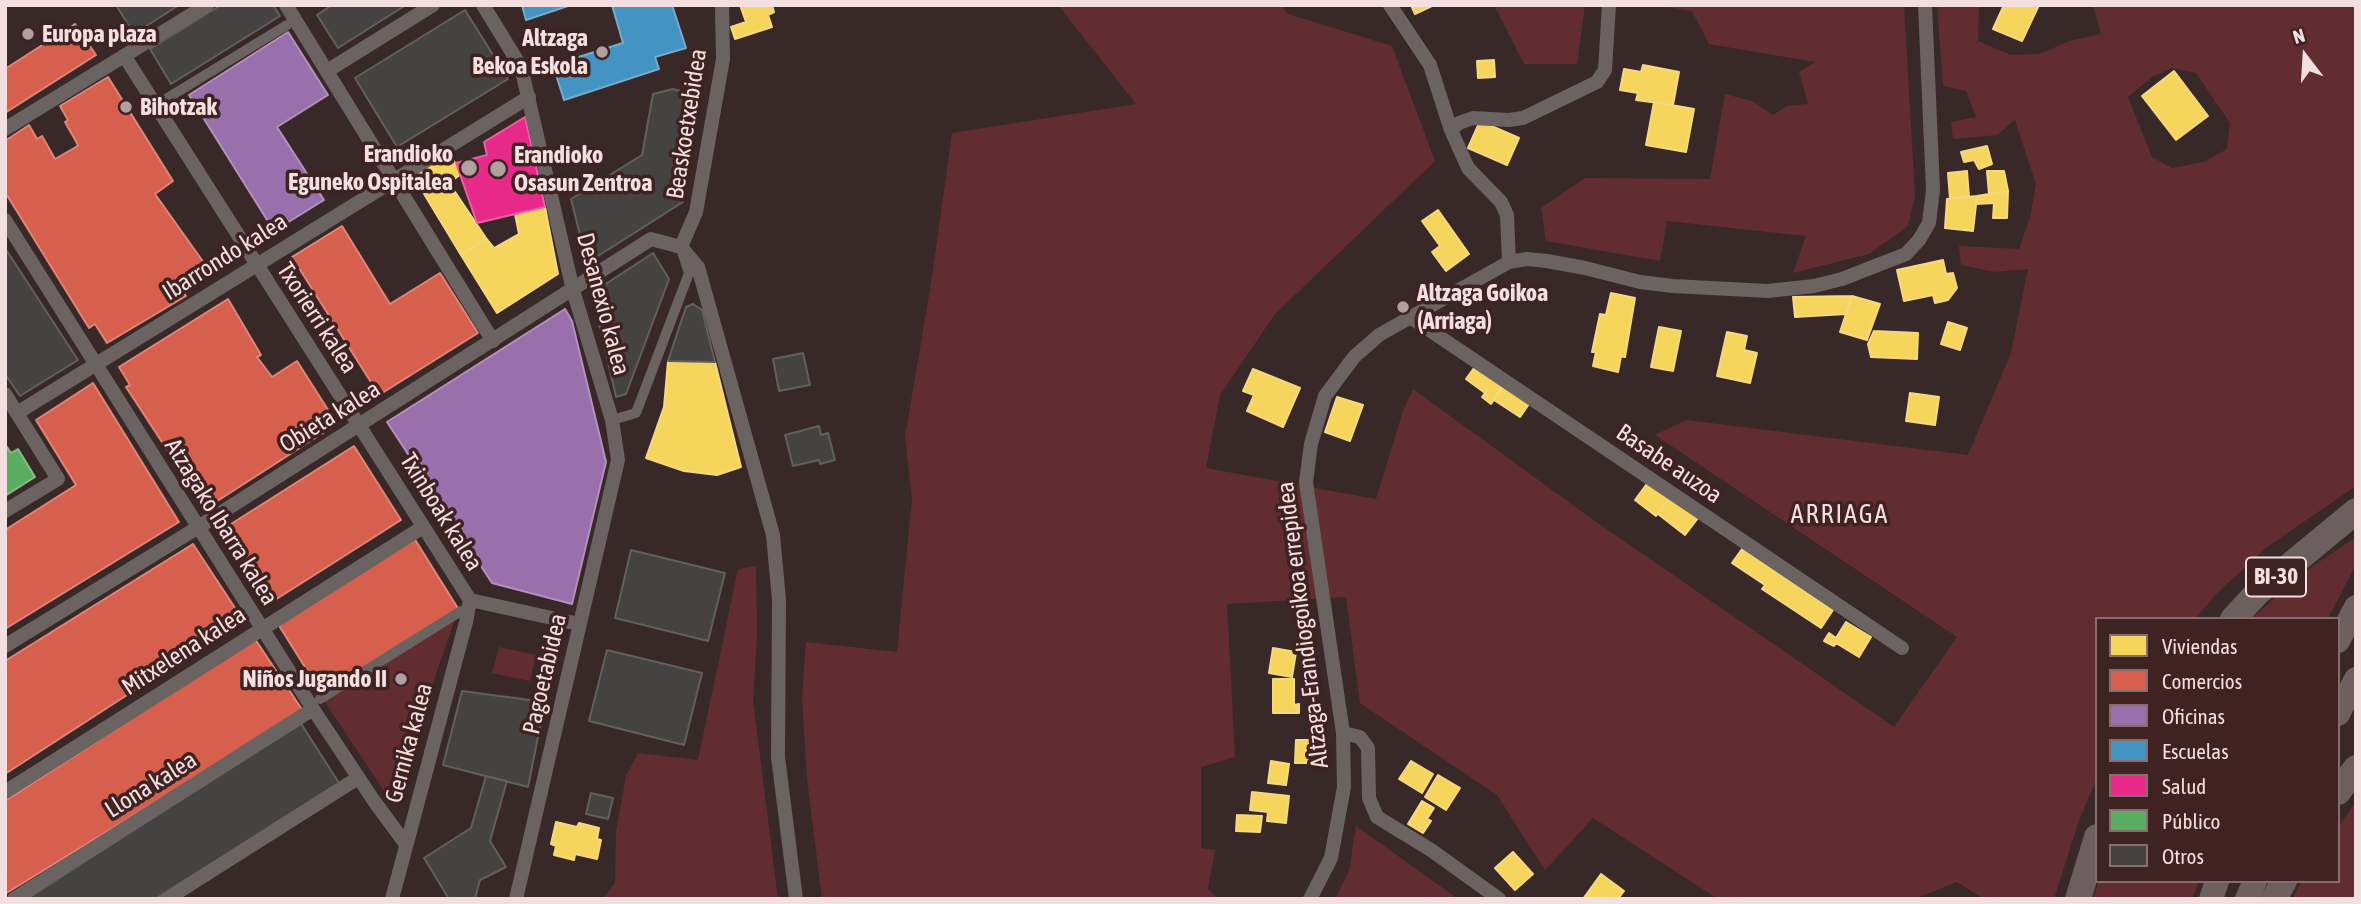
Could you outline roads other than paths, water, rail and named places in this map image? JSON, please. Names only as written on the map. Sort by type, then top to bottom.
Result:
[{"type":"highway","name":"BI-30","points":[[2235,617],[2258,592],[2356,511]]},
{"type":"highway","points":[[2340,637],[2356,607]]},
{"type":"highway","points":[[2340,710],[2356,679]]},
{"type":"highway","points":[[2340,789],[2356,768]]},
{"type":"highway","points":[[2340,812],[2356,793]]},
{"type":"highway","points":[[2078,899],[2095,844]]},
{"type":"highway","points":[[2247,899],[2254,883]]},
{"type":"highway","points":[[2274,899],[2283,883]]},
{"type":"street","points":[[5,130],[207,5]]},
{"type":"street","points":[[286,5],[493,341]]},
{"type":"street","points":[[327,71],[433,5]]},
{"type":"street","name":"Desanexio kalea","points":[[483,5],[521,66],[573,290],[612,420],[618,460]]},
{"type":"street","name":"Beaskoetxebidea","points":[[681,247],[696,212],[721,72],[722,5]]},
{"type":"street","points":[[1390,5],[1430,65],[1451,130],[1468,168],[1501,202],[1507,215],[1509,262]]},
{"type":"street","points":[[1451,130],[1458,123],[1473,118],[1523,118],[1597,82],[1605,70],[1609,5]]},
{"type":"street","name":"Altzaga-Erandiogoikoa errepidea","points":[[1310,899],[1331,858],[1344,787],[1343,733],[1306,482],[1311,444],[1325,396],[1354,357],[1379,335],[1509,262],[1527,259],[1547,261],[1640,282],[1673,286],[1768,291],[1814,286],[1842,279],[1906,254],[1929,223],[1933,190],[1925,5]]},
{"type":"street","points":[[166,99],[287,25]]},
{"type":"street","name":"Txorierri kalea","points":[[125,57],[359,425]]},
{"type":"street","name":"Ibarrondo kalea","points":[[17,413],[529,97]]},
{"type":"street","name":"Atzagako Ibarra kalea","points":[[5,219],[197,528],[261,628],[316,704],[358,778],[405,844]]},
{"type":"street","name":"Obieta kalea","points":[[5,646],[197,528],[651,239],[681,247]]},
{"type":"street","points":[[612,420],[636,413],[689,273],[681,247]]},
{"type":"street","points":[[681,247],[698,267],[773,535],[779,600],[778,757],[796,899]]},
{"type":"street","name":"Basabe auzoa","points":[[1410,317],[1902,648]]},
{"type":"street","points":[[5,394],[58,479],[5,512]]},
{"type":"street","name":"Txinboak kalea","points":[[359,425],[423,527],[466,605],[579,624]]},
{"type":"street","name":"Pagoetabidea","points":[[516,899],[618,460]]},
{"type":"street","name":"Mitxelena kalea","points":[[5,792],[423,527]]},
{"type":"street","points":[[316,704],[466,605]]},
{"type":"street","name":"Gernika kalea","points":[[392,899],[466,622],[466,605]]},
{"type":"street","name":"Llona kalea","points":[[14,899],[316,704]]},
{"type":"street","points":[[1343,733],[1360,737],[1368,748],[1370,804],[1377,817],[1431,850],[1499,899]]},
{"type":"street","points":[[167,899],[358,778]]},
{"type":"place","name":"Europa plaza","points":[[28,34]]},
{"type":"place","name":"Altzaga Bekoa Eskola","points":[[602,52]]},
{"type":"place","name":"Bihotzak","points":[[126,107]]},
{"type":"place","name":"Erandioko Eguneko Ospitalea","points":[[469,168]]},
{"type":"place","name":"Erandioko Osasun Zentroa","points":[[498,169]]},
{"type":"place","name":"Altzaga Goikoa (Arriaga)","points":[[1403,307]]},
{"type":"place","name":"Niños Jugando II","points":[[401,679]]},
{"type":"district","name":"ARRIAGA","points":[[1840,515]]}]
